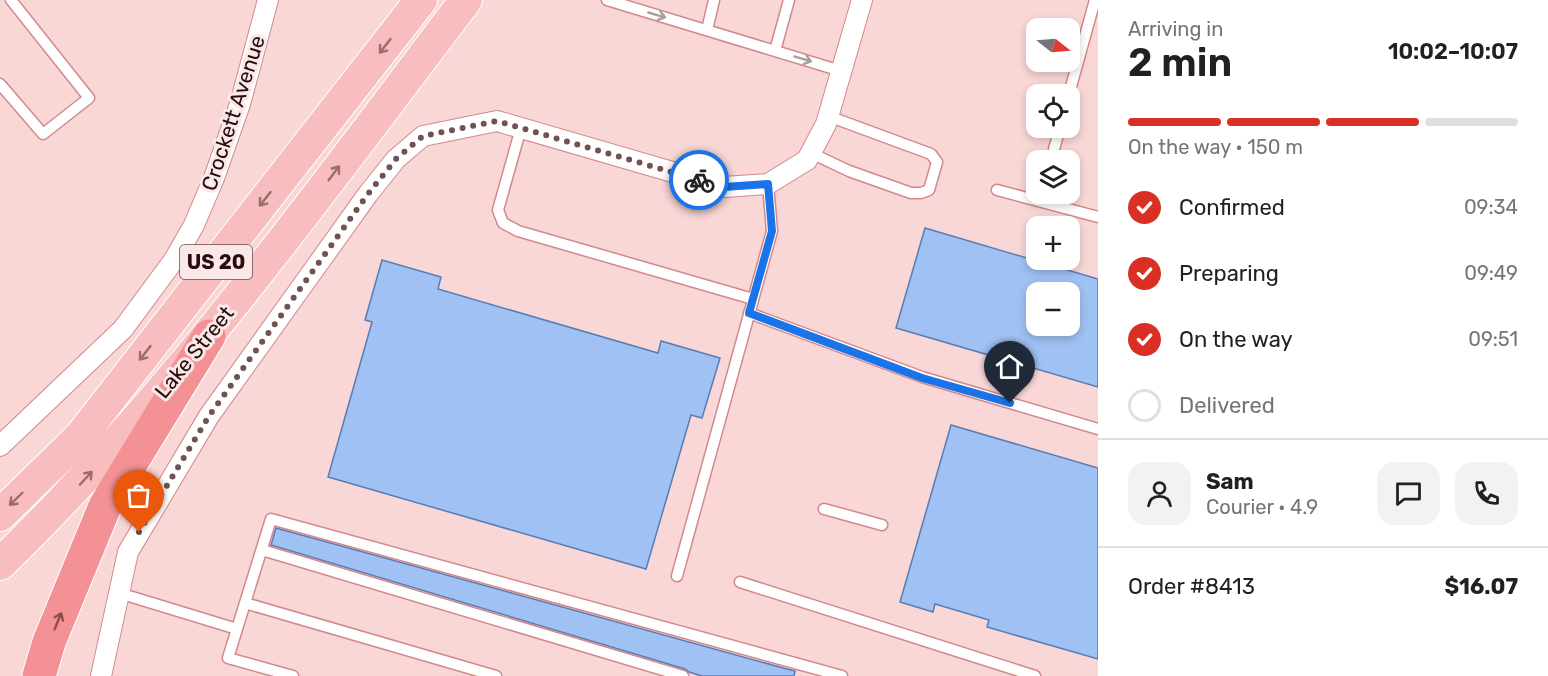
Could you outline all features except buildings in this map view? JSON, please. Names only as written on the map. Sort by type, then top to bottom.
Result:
[{"type":"highway","name":"US 20","points":[[39,676],[49,642],[105,506],[209,336]]},
{"type":"main road","name":"Lake Street","points":[[0,515],[80,437],[421,0]]},
{"type":"main road","name":"Lake Street","points":[[0,564],[51,515],[109,453],[209,336],[462,5]]},
{"type":"street","name":"Crockett Avenue","points":[[0,446],[123,329],[174,260],[194,225],[214,178],[240,104],[268,0]]},
{"type":"street","points":[[100,676],[128,552],[209,416],[368,194],[396,159],[423,136],[497,121],[724,187],[768,184],[807,160],[811,153],[828,116],[862,0]]},
{"type":"lane","points":[[0,84],[43,134],[89,98],[11,0]]},
{"type":"lane","points":[[607,0],[841,71]]},
{"type":"lane","points":[[707,30],[714,0]]},
{"type":"lane","points":[[775,51],[789,0]]},
{"type":"lane","points":[[1072,84],[1095,0]]},
{"type":"lane","points":[[811,153],[849,171],[911,193],[921,194],[929,190],[937,162],[931,154],[828,116]]},
{"type":"lane","points":[[521,128],[498,210],[502,224],[518,231],[753,299]]},
{"type":"lane","points":[[1054,149],[1057,138]]},
{"type":"lane","points":[[677,576],[772,231],[768,184]]},
{"type":"lane","points":[[997,190],[1098,217]]},
{"type":"lane","points":[[749,313],[922,378],[1098,429]]},
{"type":"lane","points":[[824,509],[882,525]]},
{"type":"lane","points":[[293,676],[228,658],[271,519],[842,676]]},
{"type":"lane","points":[[262,550],[683,676]]},
{"type":"lane","points":[[740,582],[1035,676]]},
{"type":"lane","points":[[119,592],[237,629]]},
{"type":"lane","points":[[245,603],[496,676]]},
{"type":"way so far","points":[[139,532],[209,416],[368,194],[396,159],[423,136],[497,121],[699,180]]},
{"type":"route","points":[[699,180],[724,187],[768,184],[772,231],[749,313],[922,378],[1010,403]]}]
